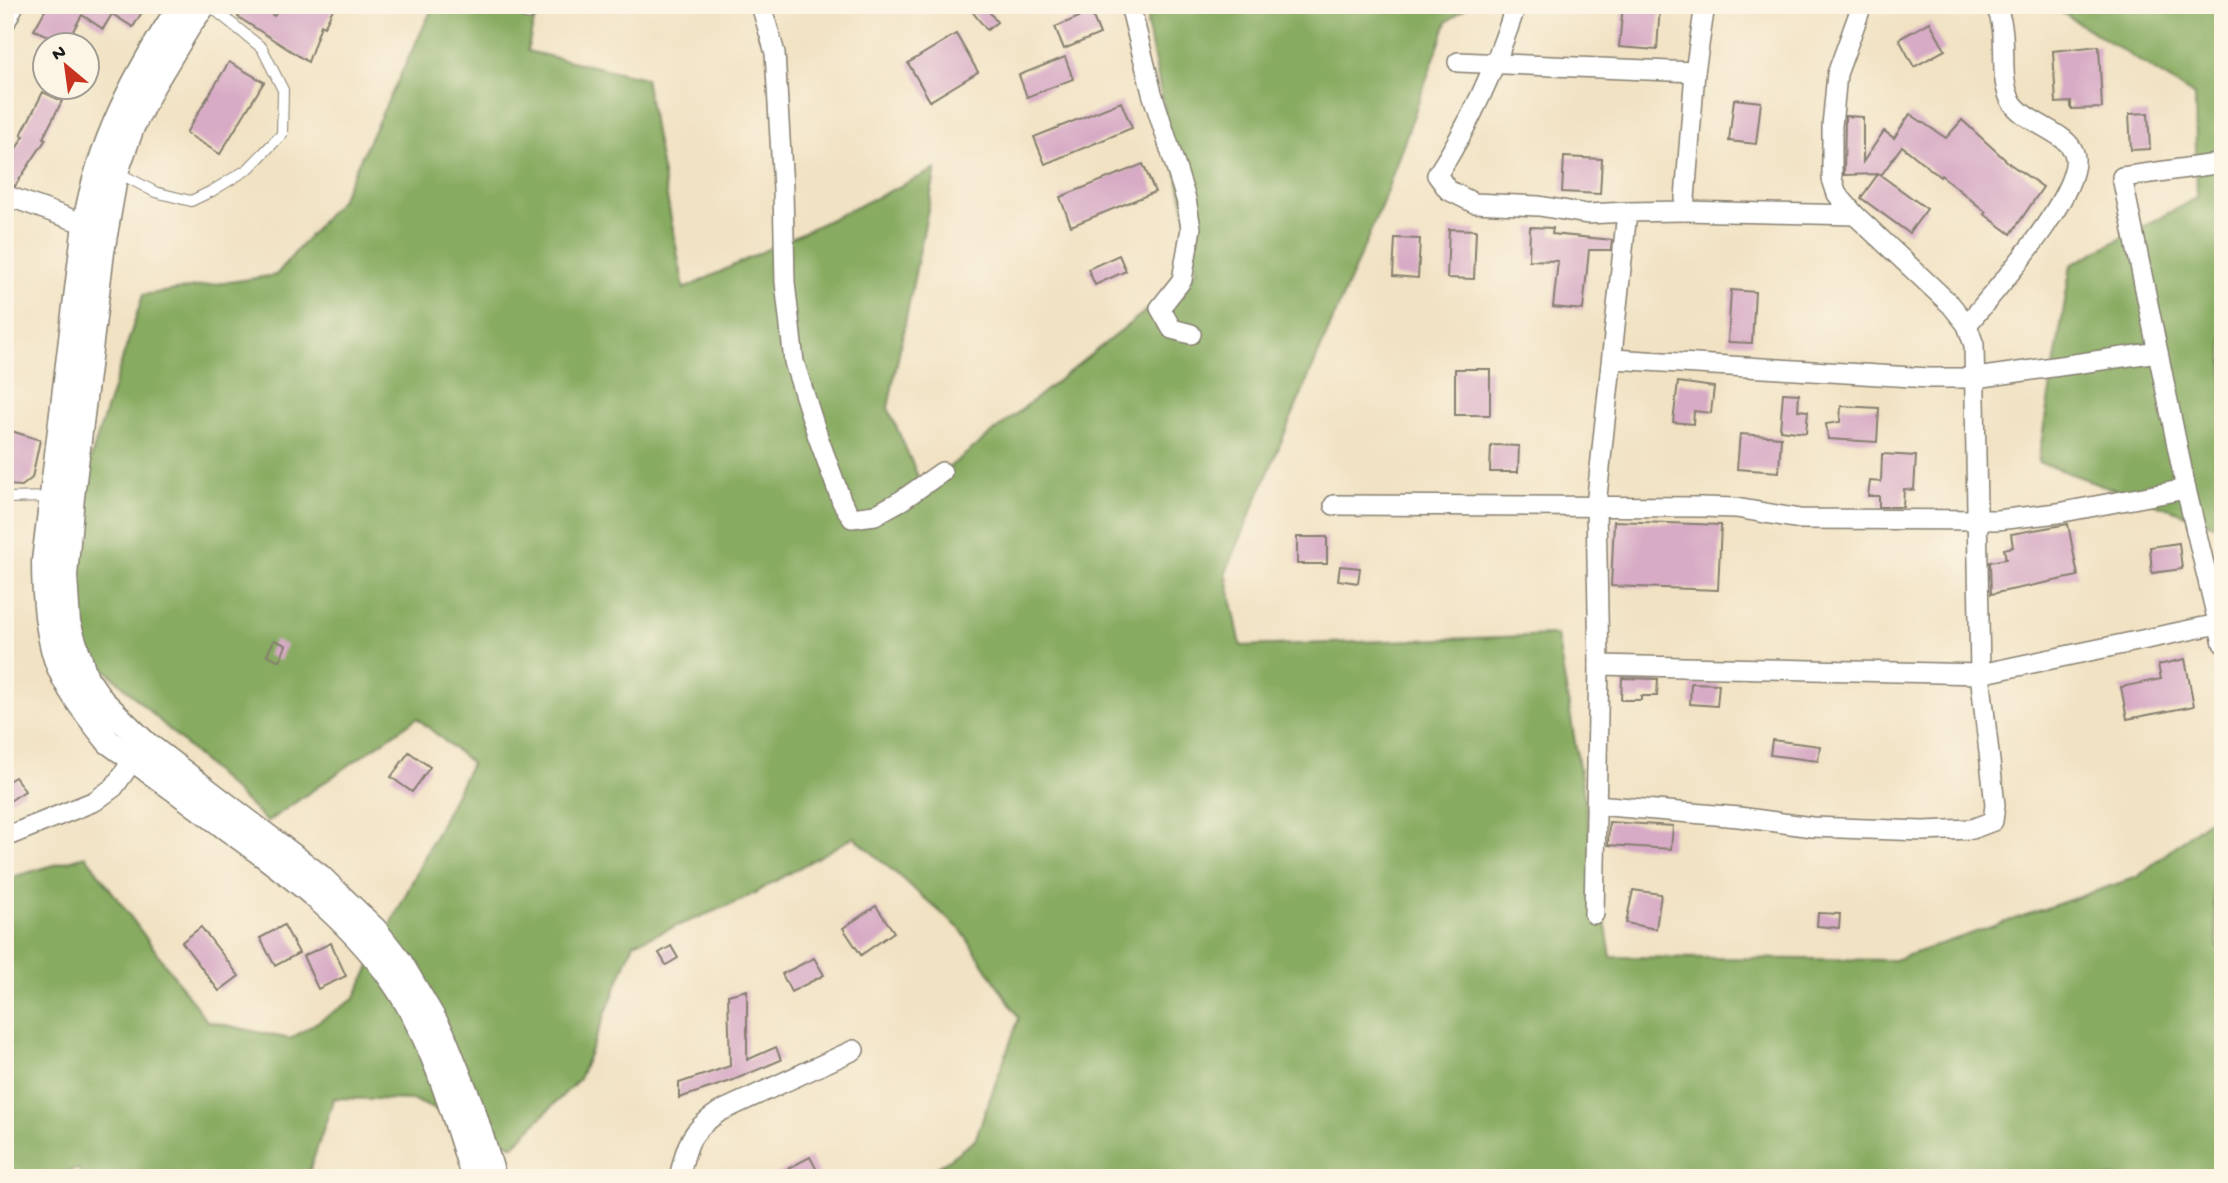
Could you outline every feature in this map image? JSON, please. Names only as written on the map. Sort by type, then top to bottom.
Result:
[{"type":"street","points":[[5,23],[14,5]]},
{"type":"street","points":[[181,5],[149,54],[121,109],[91,189],[44,561],[50,631],[57,661],[88,715],[109,742],[139,752],[319,876],[375,930],[418,989],[442,1033],[473,1110],[494,1178]]},
{"type":"street","points":[[206,5],[191,22],[153,85],[132,127],[116,172],[102,252],[72,497],[65,595],[68,623],[86,678],[139,752],[336,913],[394,983],[421,1030],[451,1107],[474,1178]]},
{"type":"street","points":[[761,5],[775,52],[785,282],[794,362],[842,502],[852,518],[875,515],[943,472]]},
{"type":"street","points":[[1130,5],[1152,93],[1186,199],[1191,228],[1182,280],[1160,308],[1172,329],[1191,334]]},
{"type":"street","points":[[1516,5],[1495,64],[1462,137],[1437,175],[1448,190],[1474,203],[1539,206],[1587,214],[1684,211],[1855,215]]},
{"type":"street","points":[[1684,211],[1695,72],[1705,5]]},
{"type":"street","points":[[1597,805],[1739,817],[1812,827],[1923,831],[1972,829],[1993,821],[1995,805],[1980,674],[1974,345],[1967,325],[1951,305],[1855,215],[1837,194],[1832,179],[1832,125],[1837,74],[1862,5]]},
{"type":"street","points":[[1967,325],[2036,239],[2067,193],[2076,166],[2074,152],[2068,143],[2021,112],[2010,99],[2006,82],[2003,27],[1995,5]]},
{"type":"street","points":[[1458,62],[1695,72]]},
{"type":"street","points":[[2223,163],[2122,177],[2186,489],[2223,643]]},
{"type":"street","points":[[5,195],[85,224]]},
{"type":"street","points":[[1594,914],[1600,665],[1596,506],[1627,212]]},
{"type":"street","points":[[1613,359],[1915,377],[1976,378],[2158,352]]},
{"type":"street","points":[[1334,505],[1736,508],[1800,519],[1997,520],[2058,513],[2186,489]]},
{"type":"street","points":[[1600,665],[1980,674],[2220,623]]},
{"type":"street","points":[[5,837],[96,801],[114,787],[139,752]]},
{"type":"street","points":[[679,1178],[687,1144],[702,1123],[719,1112],[854,1050]]},
{"type":"lane","points":[[116,172],[155,192],[191,201],[248,169],[282,134],[283,90],[261,48],[206,5]]},
{"type":"lane","points":[[5,498],[51,497]]},
{"type":"green space","points":[[434,5],[538,5],[527,51],[645,78],[684,289],[936,169],[888,408],[923,488],[1197,270],[1147,24],[1150,5],[1469,5],[1447,22],[1382,204],[1226,572],[1241,646],[1557,635],[1611,957],[1894,960],[2137,877],[2223,808],[2223,874],[2213,884],[2217,946],[2223,953],[2223,1178],[923,1178],[975,1140],[1019,1018],[961,930],[854,837],[742,900],[634,943],[579,1079],[513,1146],[414,1100],[334,1098],[307,1178],[85,1178],[78,1169],[38,1178],[5,1178],[5,879],[86,856],[207,1021],[290,1039],[354,999],[471,763],[417,718],[267,822],[87,652],[65,538],[143,295],[276,275],[341,199]]},
{"type":"green space","points":[[2050,5],[2223,5],[2223,528],[2038,462],[2071,265],[2197,198],[2195,96]]},
{"type":"green space","points":[[2223,874],[2223,953],[2217,946],[2213,884]]},
{"type":"building","points":[[48,5],[130,5],[142,12],[133,27],[112,14],[103,29],[82,15],[72,32],[34,30]]},
{"type":"building","points":[[245,5],[258,5],[274,16],[282,5],[335,5],[324,27],[321,25],[308,62],[238,17]]},
{"type":"building","points":[[967,5],[984,5],[997,22],[987,30]]},
{"type":"building","points":[[1623,5],[1660,5],[1657,50],[1619,47]]},
{"type":"building","points":[[1091,12],[1100,34],[1064,49],[1055,27]]},
{"type":"building","points":[[1930,22],[1945,50],[1914,67],[1899,39]]},
{"type":"building","points":[[956,34],[978,72],[930,101],[908,63]]},
{"type":"building","points":[[2099,46],[2102,108],[2071,109],[2071,102],[2056,103],[2053,51]]},
{"type":"building","points":[[1065,57],[1073,79],[1027,97],[1019,75]]},
{"type":"building","points":[[229,62],[264,82],[220,154],[186,133]]},
{"type":"building","points":[[1734,99],[1761,102],[1756,144],[1729,141]]},
{"type":"building","points":[[38,102],[61,102],[43,138],[46,139],[15,186],[5,183],[5,166],[24,136],[21,135]]},
{"type":"building","points":[[1121,102],[1132,128],[1045,164],[1034,137]]},
{"type":"building","points":[[2148,113],[2150,149],[2131,150],[2129,114]]},
{"type":"building","points":[[1910,114],[1946,138],[1962,120],[2010,164],[2043,187],[2011,234],[1902,146],[1882,174],[1879,174],[1927,209],[1909,233],[1861,198],[1878,174],[1844,175],[1845,116],[1863,117],[1863,162],[1884,131],[1894,138]]},
{"type":"building","points":[[1564,157],[1602,159],[1600,194],[1562,192]]},
{"type":"building","points":[[1143,164],[1155,192],[1071,226],[1060,197]]},
{"type":"building","points":[[1530,227],[1553,228],[1552,234],[1612,240],[1611,250],[1589,250],[1583,310],[1553,307],[1558,261],[1529,260]]},
{"type":"building","points":[[1449,229],[1476,230],[1474,279],[1447,278]]},
{"type":"building","points":[[1395,238],[1420,239],[1418,278],[1393,276]]},
{"type":"building","points":[[1119,255],[1126,271],[1095,285],[1088,269]]},
{"type":"building","points":[[1731,290],[1755,292],[1752,343],[1728,342]]},
{"type":"building","points":[[1455,369],[1490,369],[1490,415],[1455,415]]},
{"type":"building","points":[[1678,382],[1714,387],[1711,413],[1694,411],[1693,424],[1673,422]]},
{"type":"building","points":[[1783,393],[1799,394],[1798,410],[1808,411],[1806,433],[1780,430]]},
{"type":"building","points":[[1841,406],[1879,408],[1877,442],[1828,439],[1826,424],[1840,422]]},
{"type":"building","points":[[5,429],[40,440],[32,478],[22,486],[5,485]]},
{"type":"building","points":[[1740,434],[1781,437],[1779,472],[1737,469]]},
{"type":"building","points":[[1491,445],[1519,446],[1518,472],[1490,472]]},
{"type":"building","points":[[1882,454],[1916,456],[1914,490],[1904,489],[1903,507],[1879,507],[1879,496],[1868,496],[1870,481],[1881,482]]},
{"type":"building","points":[[1614,521],[1721,525],[1718,590],[1611,586]]},
{"type":"building","points":[[2068,524],[2078,576],[1991,594],[1990,562],[2006,559],[2004,549],[2013,547],[2011,534]]},
{"type":"building","points":[[1297,537],[1327,537],[1327,564],[1297,564]]},
{"type":"building","points":[[2179,543],[2182,569],[2152,573],[2150,547]]},
{"type":"building","points":[[1340,566],[1360,568],[1358,583],[1338,580]]},
{"type":"building","points":[[274,640],[286,645],[280,661],[267,655]]},
{"type":"building","points":[[2185,659],[2194,706],[2127,719],[2121,687],[2161,679],[2158,665]]},
{"type":"building","points":[[1622,678],[1658,679],[1657,696],[1641,696],[1641,700],[1621,700]]},
{"type":"building","points":[[1691,683],[1719,684],[1717,706],[1690,704]]},
{"type":"building","points":[[1772,740],[1820,746],[1818,761],[1770,755]]},
{"type":"building","points":[[409,752],[430,767],[412,792],[391,777]]},
{"type":"building","points":[[15,777],[25,791],[5,804],[5,783]]},
{"type":"building","points":[[1609,822],[1673,826],[1671,849],[1608,845]]},
{"type":"building","points":[[1633,890],[1661,894],[1656,929],[1626,923]]},
{"type":"building","points":[[876,906],[894,932],[861,955],[843,928]]},
{"type":"building","points":[[1818,913],[1840,914],[1839,928],[1817,926]]},
{"type":"building","points":[[284,925],[299,953],[275,966],[260,938]]},
{"type":"building","points":[[201,927],[239,976],[219,991],[182,942]]},
{"type":"building","points":[[331,943],[346,976],[318,989],[303,956]]},
{"type":"building","points":[[671,946],[678,958],[666,965],[659,953]]},
{"type":"building","points":[[814,958],[824,975],[791,992],[782,974]]},
{"type":"building","points":[[747,990],[747,1060],[776,1047],[781,1060],[731,1081],[679,1098],[679,1083],[730,1066],[728,995]]},
{"type":"building","points":[[810,1157],[821,1178],[770,1178]]}]
